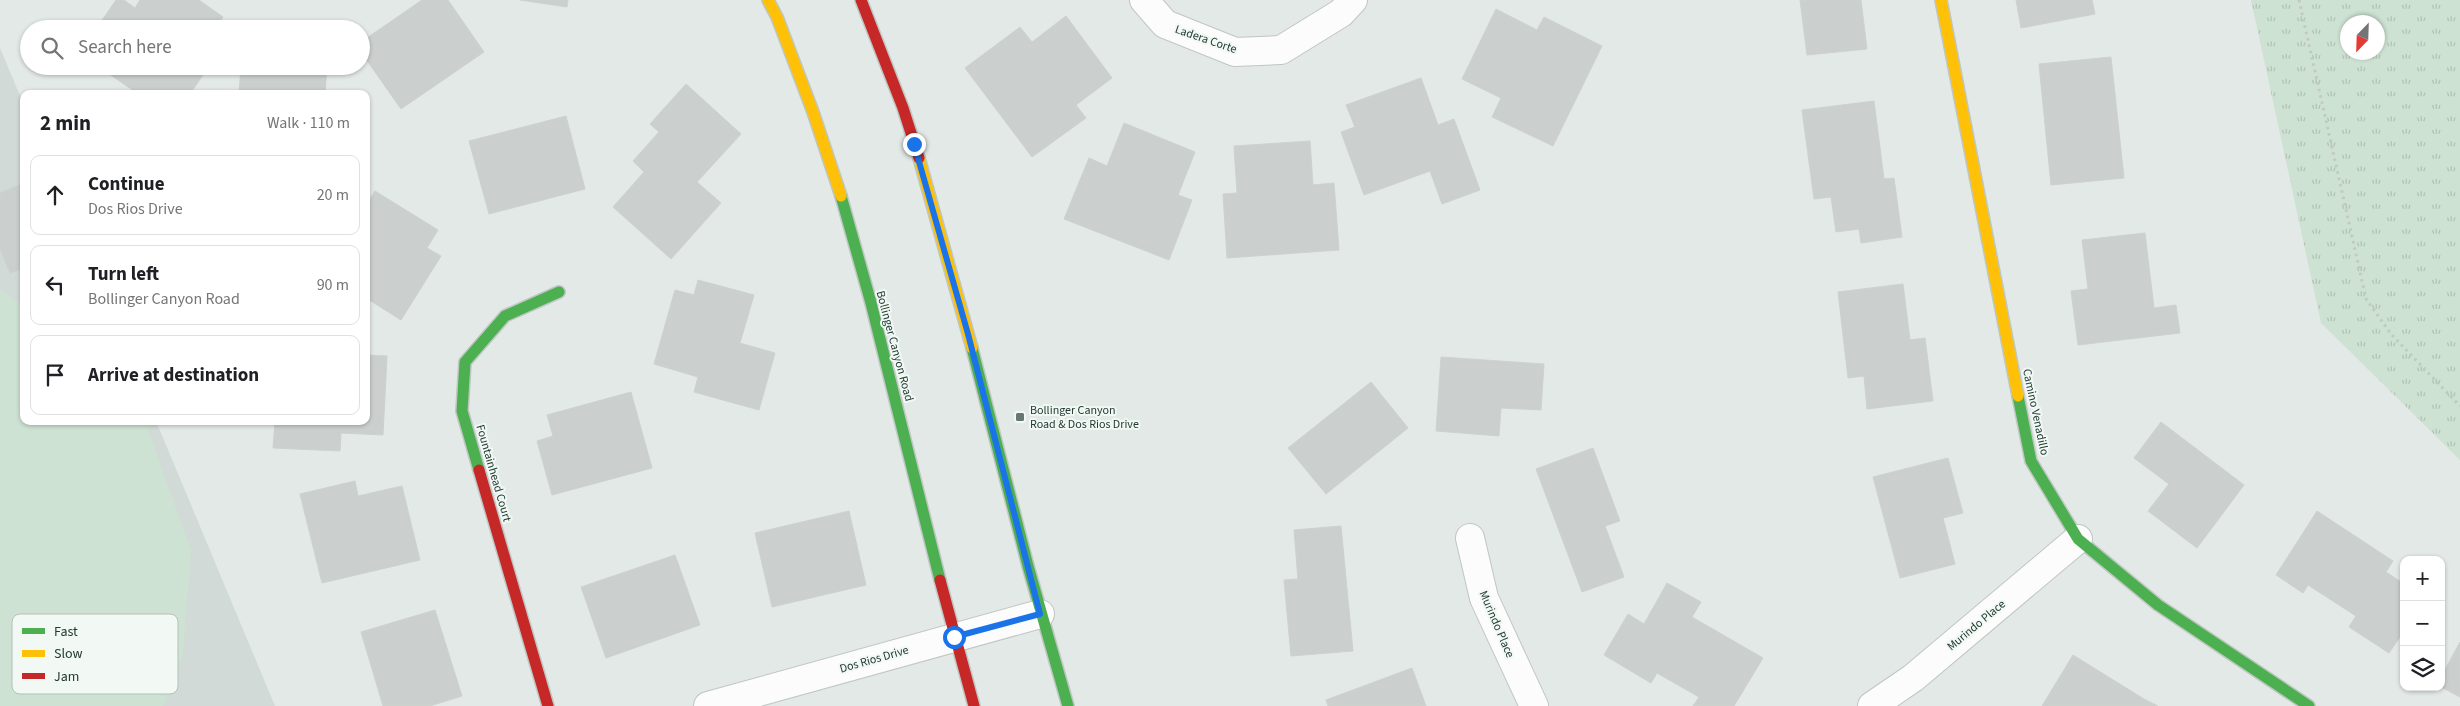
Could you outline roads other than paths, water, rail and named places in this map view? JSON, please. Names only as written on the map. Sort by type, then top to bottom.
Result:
[{"type":"main road","name":"Bollinger Canyon Road","points":[[768,0],[777,17],[833,169],[883,352],[954,637],[974,706]]},
{"type":"main road","points":[[861,0],[914,144],[968,334],[1040,614],[1068,706]]},
{"type":"main road","name":"Camino Venadillo","points":[[1941,0],[2032,461],[2078,539],[2158,605],[2309,706]]},
{"type":"main road","name":"Fountainhead Court","points":[[548,706],[462,411],[465,362],[505,316],[559,292]]},
{"type":"street","name":"Ladera Corte","points":[[1144,0],[1165,24],[1235,52],[1281,50],[1341,13],[1354,0]]},
{"type":"street","name":"Murindo Place","points":[[1470,538],[1484,598],[1534,706]]},
{"type":"street","name":"Murindo Place","points":[[1872,706],[1913,678],[2078,539]]},
{"type":"street","name":"Dos Rios Drive","points":[[708,706],[1040,614]]},
{"type":"place","name":"Bollinger Canyon Road & Dos Rios Drive","points":[[1020,417]]}]
